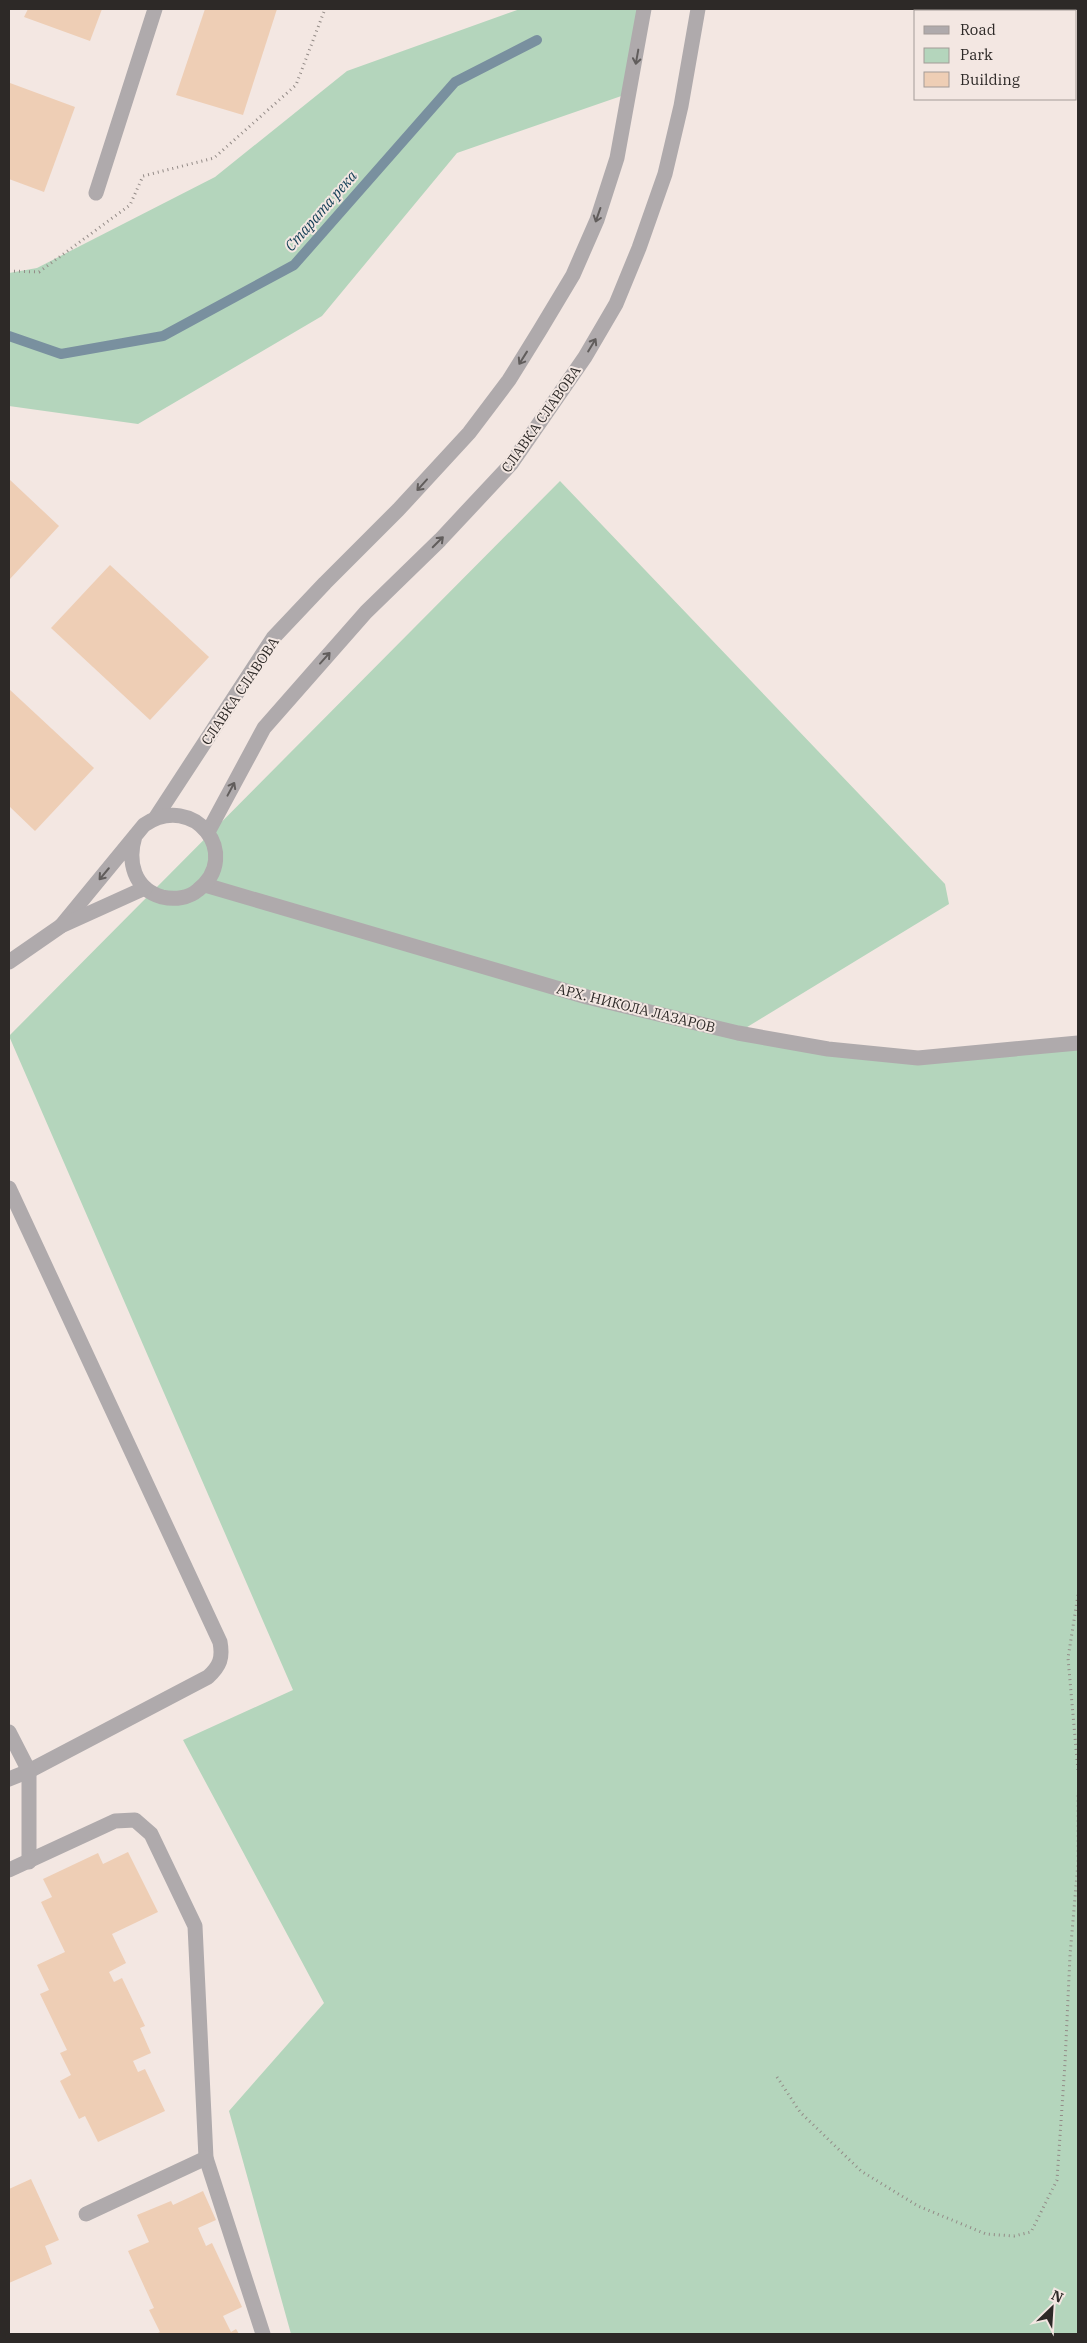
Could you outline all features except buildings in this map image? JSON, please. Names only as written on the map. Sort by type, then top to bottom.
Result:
[{"type":"street","points":[[96,192],[155,9]]},
{"type":"street","name":"СЛАВКА СЛАВОВА","points":[[156,817],[273,638],[325,582],[398,510],[469,433],[509,380],[540,330],[572,275],[597,220],[617,158],[644,9]]},
{"type":"street","name":"СЛАВКА СЛАВОВА","points":[[208,832],[264,728],[366,612],[440,540],[511,464],[589,349],[616,304],[639,248],[664,174],[681,106],[698,9]]},
{"type":"street","points":[[61,926],[144,825],[156,817],[170,814],[185,816],[198,822],[208,832],[214,845],[216,859],[212,873],[205,885],[189,896],[169,898],[156,895],[145,888],[136,878],[131,864],[131,850],[135,836]]},
{"type":"street","name":"АРХ. НИКОЛА ЛАЗАРОВ","points":[[205,885],[587,997],[738,1033],[828,1049],[918,1058],[1078,1043]]},
{"type":"street","points":[[9,962],[61,926],[145,888]]},
{"type":"street","points":[[9,1188],[216,1633],[222,1655],[218,1668],[208,1677],[29,1771],[9,1779]]},
{"type":"street","points":[[9,1732],[29,1771],[29,1862]]},
{"type":"street","points":[[9,1870],[115,1821],[136,1820],[151,1834],[195,1926],[206,2158],[263,2334]]},
{"type":"street","points":[[86,2214],[206,2158]]},
{"type":"path","points":[[9,271],[39,272],[130,205],[143,176],[214,158],[296,85],[325,9]]},
{"type":"path","points":[[1078,1596],[1068,1658],[1078,1771]]},
{"type":"path","points":[[777,2078],[800,2112],[861,2171],[910,2201],[986,2234],[1014,2236],[1030,2232],[1057,2180],[1070,1955],[1078,1862],[1078,1792]]},
{"type":"green space","points":[[520,9],[644,9],[630,93],[457,153],[322,316],[138,424],[9,406],[9,273],[37,268],[215,177],[347,71]]},
{"type":"green space","points":[[560,481],[945,884],[949,904],[739,1032],[918,1058],[1078,1043],[1078,2334],[291,2334],[229,2111],[324,2003],[183,1740],[293,1690],[9,1036]]},
{"type":"waterway","name":"Старата река","points":[[9,336],[61,354],[163,336],[294,265],[455,82],[537,40]]}]
